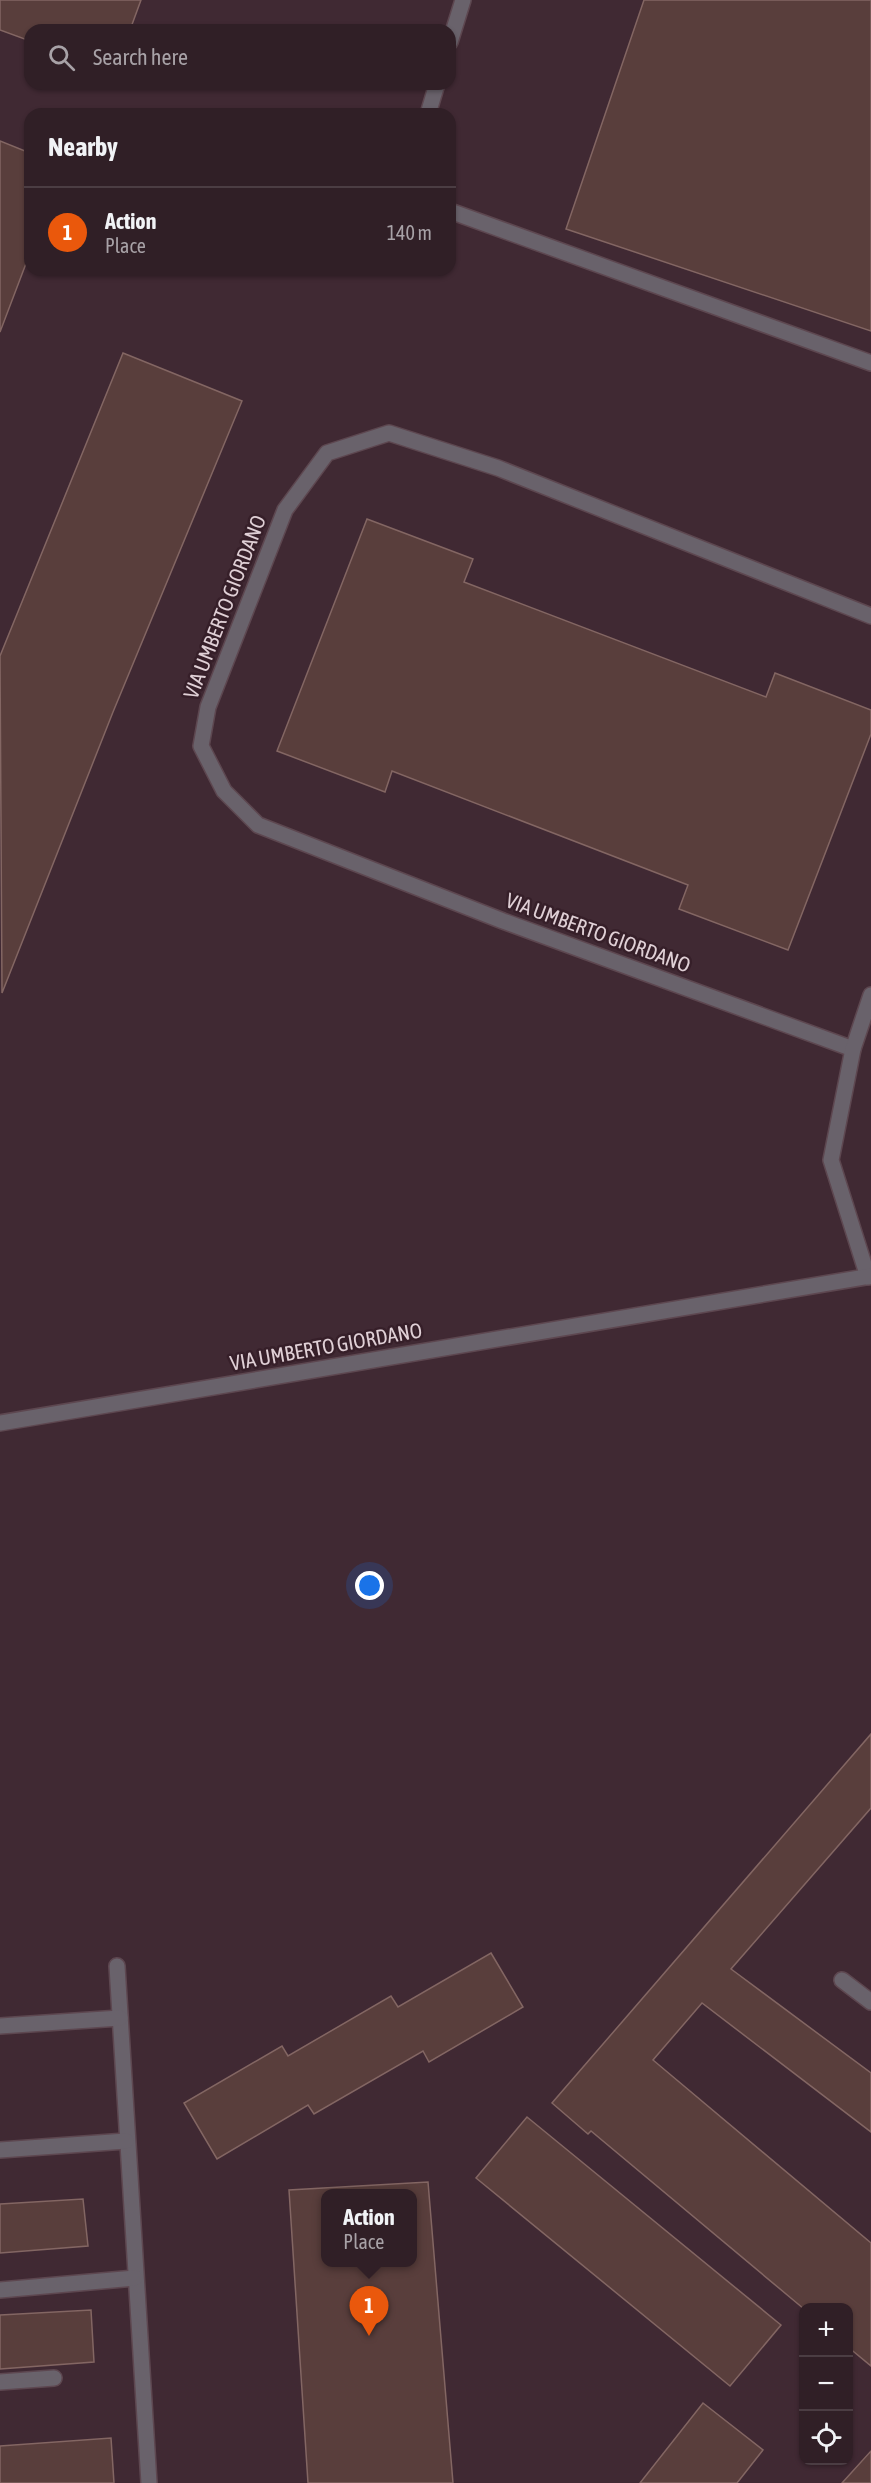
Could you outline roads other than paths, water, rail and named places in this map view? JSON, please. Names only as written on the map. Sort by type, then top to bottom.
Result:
[{"type":"street","points":[[456,24],[463,0]]},
{"type":"street","points":[[430,108],[435,90]]},
{"type":"street","points":[[456,213],[871,363]]},
{"type":"street","name":"VIA UMBERTO GIORDANO","points":[[853,1049],[503,921],[258,825],[224,791],[201,746],[208,707],[285,510],[327,453],[389,433],[498,468],[871,616]]},
{"type":"street","points":[[869,1277],[831,1160],[853,1049],[871,995]]},
{"type":"street","name":"VIA UMBERTO GIORDANO","points":[[0,1423],[869,1277]]},
{"type":"street","points":[[117,1966],[126,2141],[149,2483]]},
{"type":"street","points":[[842,1980],[871,2002]]},
{"type":"street","points":[[0,2025],[120,2018]]},
{"type":"street","points":[[0,2150],[126,2141]]},
{"type":"street","points":[[0,2290],[135,2278]]},
{"type":"street","points":[[0,2382],[54,2378]]},
{"type":"place","name":"Action","points":[[369,2336]]}]
